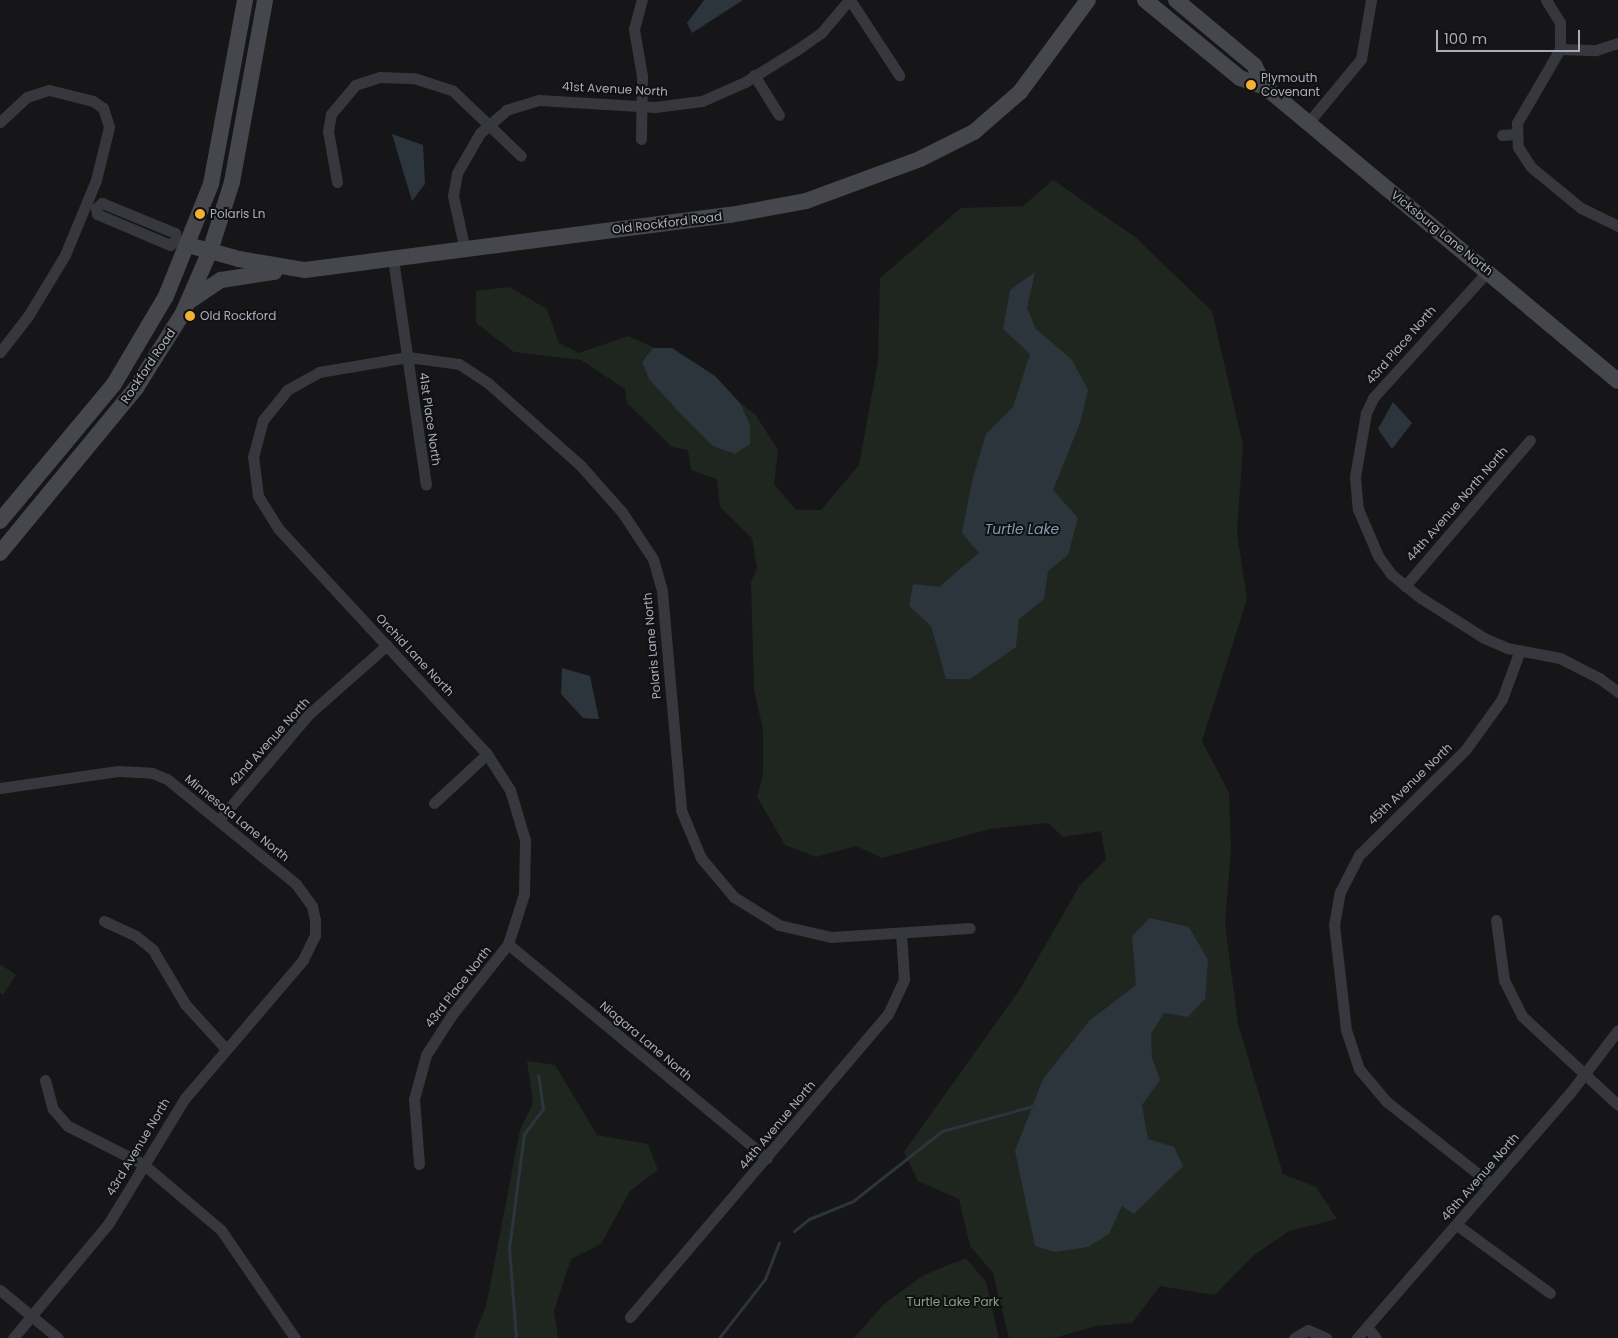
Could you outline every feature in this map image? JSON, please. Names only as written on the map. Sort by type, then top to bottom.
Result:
[{"type":"main road","name":"Rockford Road","points":[[0,521],[114,384],[147,332],[182,243],[211,184],[245,0]]},
{"type":"main road","name":"Rockford Road","points":[[0,554],[131,395],[183,313],[210,251],[232,182],[265,0]]},
{"type":"main road","name":"Old Rockford Road","points":[[182,243],[210,251],[305,270],[769,209],[843,189],[947,148],[998,114],[1039,69],[1088,0]]},
{"type":"main road","name":"Vicksburg Lane North","points":[[1145,0],[1240,78],[1264,87],[1488,270],[1618,380]]},
{"type":"main road","name":"Vicksburg Lane North","points":[[1176,0],[1254,65],[1264,87]]},
{"type":"main road","points":[[183,313],[199,292],[221,280],[305,270]]},
{"type":"street","points":[[641,139],[640,106],[642,76],[634,30],[642,0]]},
{"type":"street","points":[[850,0],[899,75]]},
{"type":"street","name":"41st Avenue North","points":[[465,250],[454,185],[470,147],[488,124],[506,110],[539,100],[640,106],[702,101],[754,76],[821,32],[850,0]]},
{"type":"street","points":[[1308,123],[1361,59],[1371,0]]},
{"type":"street","points":[[1546,0],[1560,22],[1560,49],[1522,112],[1516,134],[1523,158],[1582,208],[1618,226]]},
{"type":"street","points":[[1560,49],[1596,50],[1618,43]]},
{"type":"street","points":[[337,182],[328,130],[332,114],[346,93],[366,80],[394,76],[434,82],[468,102],[521,156]]},
{"type":"street","points":[[754,76],[779,115]]},
{"type":"street","points":[[0,122],[37,92],[60,92],[93,101],[107,117],[109,136],[91,207],[48,286],[0,352]]},
{"type":"street","points":[[1502,135],[1516,134]]},
{"type":"street","name":"Old Rockford Road","points":[[91,207],[97,214],[170,245],[182,243]]},
{"type":"street","points":[[394,259],[408,357]]},
{"type":"street","name":"43rd Place North","points":[[1488,270],[1392,375],[1366,414],[1355,477],[1358,509],[1378,556],[1405,586],[1484,638],[1580,667],[1618,692]]},
{"type":"street","name":"Orchid Lane North","points":[[408,357],[320,372],[302,380],[275,402],[256,438],[254,477],[258,496],[278,528],[488,754],[510,790],[525,840],[524,894],[508,944]]},
{"type":"street","name":"41st Place North","points":[[408,357],[426,485]]},
{"type":"street","name":"Polaris Lane North","points":[[408,357],[459,364],[488,383],[581,466],[644,544],[662,591],[681,810],[693,842],[717,879],[755,912],[804,933],[831,937],[970,928]]},
{"type":"street","name":"44th Avenue North North","points":[[1405,586],[1530,440]]},
{"type":"street","name":"42nd Avenue North","points":[[219,820],[309,714],[387,645]]},
{"type":"street","name":"45th Avenue North","points":[[1491,1184],[1386,1101],[1359,1069],[1346,1030],[1334,942],[1340,892],[1359,856],[1466,749],[1502,699],[1520,650]]},
{"type":"street","points":[[434,803],[488,754]]},
{"type":"street","name":"Minnesota Lane North","points":[[0,788],[135,770],[167,779],[296,884],[309,900],[315,920]]},
{"type":"street","name":"43rd Avenue North","points":[[13,1338],[108,1224],[168,1120],[310,948],[315,920]]},
{"type":"street","points":[[1496,920],[1499,960],[1512,998],[1536,1031],[1618,1105]]},
{"type":"street","points":[[104,921],[136,936],[153,950],[185,1004],[226,1049]]},
{"type":"street","name":"44th Avenue North","points":[[630,1317],[767,1158],[896,1003],[904,980],[901,933]]},
{"type":"street","name":"43rd Place North","points":[[419,1164],[414,1099],[426,1055],[451,1016],[508,944]]},
{"type":"street","name":"Niagara Lane North","points":[[508,944],[767,1158]]},
{"type":"street","name":"46th Avenue North","points":[[1357,1338],[1585,1074],[1618,1030]]},
{"type":"street","points":[[45,1080],[53,1109],[68,1126],[143,1164],[221,1230],[295,1338]]},
{"type":"street","points":[[1457,1224],[1550,1293]]},
{"type":"street","points":[[0,1290],[58,1338]]},
{"type":"street","points":[[1367,1327],[1376,1338]]},
{"type":"street","points":[[1294,1338],[1308,1330],[1326,1338]]},
{"type":"green space","points":[[1053,180],[1135,237],[1212,311],[1243,445],[1237,533],[1247,599],[1202,741],[1229,793],[1231,848],[1225,924],[1238,1024],[1283,1174],[1316,1187],[1337,1219],[1289,1231],[1253,1256],[1215,1295],[1160,1286],[1132,1323],[1096,1326],[1054,1338],[1009,1338],[993,1273],[970,1246],[959,1199],[918,1181],[904,1152],[1020,989],[1080,885],[1106,860],[1101,831],[1063,837],[1048,823],[990,829],[882,858],[856,846],[816,857],[785,845],[757,797],[763,774],[763,730],[754,689],[751,582],[757,569],[752,538],[720,507],[717,479],[691,470],[688,450],[672,447],[627,403],[625,389],[581,360],[514,352],[476,323],[476,291],[509,287],[547,309],[559,343],[579,353],[628,336],[680,359],[755,414],[778,450],[774,484],[796,510],[821,510],[859,465],[878,361],[880,278],[961,208],[1023,206]]},
{"type":"green space","points":[[0,964],[16,975],[3,995],[0,993]]},
{"type":"green space","points":[[527,1061],[555,1065],[597,1135],[648,1144],[658,1170],[630,1191],[601,1244],[571,1259],[554,1311],[558,1338],[473,1338],[486,1306],[520,1130],[533,1103]]},
{"type":"green space","name":"Turtle Lake Park","points":[[966,1258],[986,1282],[999,1338],[854,1338],[884,1304],[924,1275]]},
{"type":"water","points":[[704,0],[743,0],[692,33],[687,23]]},
{"type":"water","points":[[392,134],[423,145],[425,184],[412,201]]},
{"type":"water","name":"Turtle Lake","points":[[1035,272],[1027,308],[1036,329],[1072,360],[1088,390],[1080,423],[1053,490],[1078,518],[1068,555],[1048,571],[1044,599],[1019,619],[1016,647],[970,679],[946,679],[931,626],[909,606],[913,584],[939,587],[979,553],[962,533],[972,481],[986,434],[1013,407],[1030,354],[1003,329],[1010,290]]},
{"type":"water","points":[[653,348],[672,348],[715,376],[740,403],[750,425],[750,444],[735,454],[713,446],[649,379],[642,362]]},
{"type":"water","points":[[1393,402],[1412,423],[1392,449],[1378,429]]},
{"type":"water","points":[[562,668],[590,676],[599,719],[583,718],[561,694]]},
{"type":"water","points":[[1150,918],[1189,927],[1208,960],[1205,999],[1188,1017],[1164,1013],[1151,1034],[1152,1058],[1160,1080],[1142,1105],[1148,1139],[1174,1147],[1183,1166],[1134,1214],[1122,1206],[1109,1234],[1088,1247],[1055,1252],[1035,1246],[1015,1151],[1043,1079],[1089,1021],[1136,985],[1132,936]]},
{"type":"waterway","points":[[516,1338],[509,1248],[524,1134],[543,1109],[538,1075]]},
{"type":"waterway","points":[[794,1231],[809,1219],[853,1201],[942,1131],[1033,1106]]},
{"type":"waterway","points":[[719,1338],[765,1279],[779,1243]]},
{"type":"place","name":"Plymouth Covenant","points":[[1251,85]]},
{"type":"place","name":"Polaris Ln","points":[[200,214]]},
{"type":"place","name":"Old Rockford","points":[[190,316]]}]
